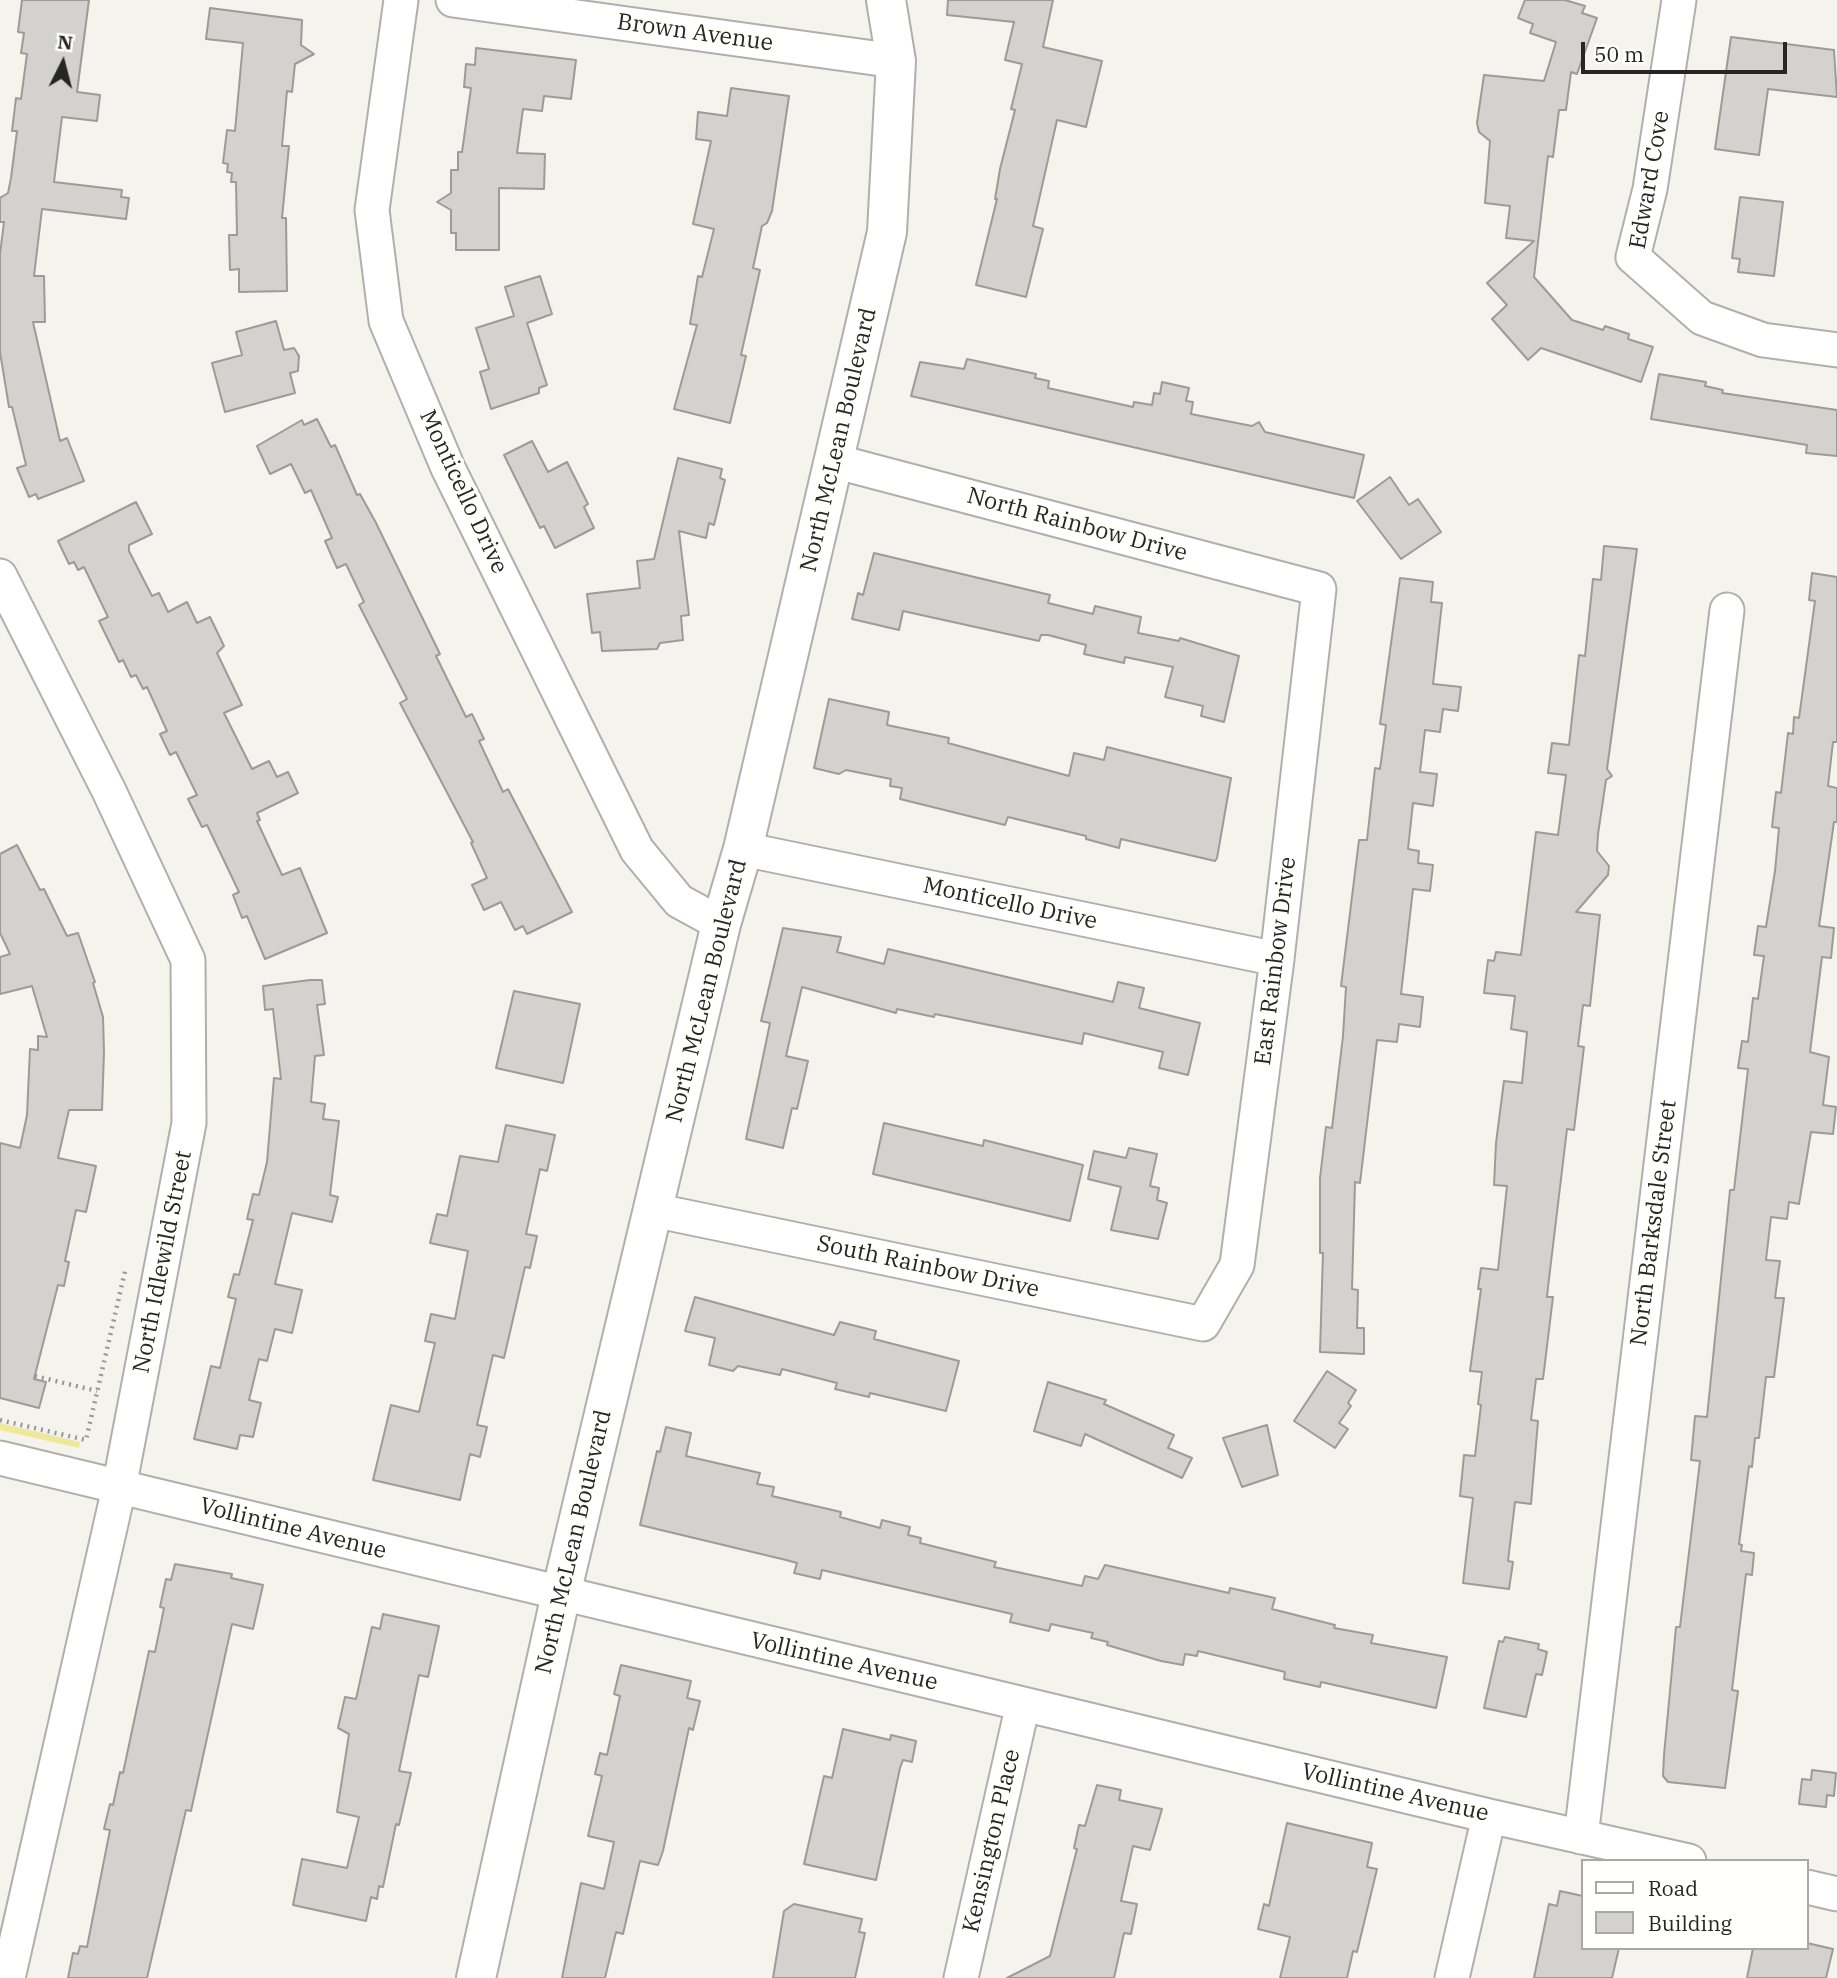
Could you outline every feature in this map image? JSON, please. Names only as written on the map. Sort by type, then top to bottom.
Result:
[{"type":"main road","name":"North McLean Boulevard","points":[[476,1978],[561,1594],[721,924],[743,849],[887,232],[896,61],[886,0]]},
{"type":"street","name":"Monticello Drive","points":[[401,0],[372,211],[386,321],[448,468],[637,850],[679,901],[721,924]]},
{"type":"street","name":"Brown Avenue","points":[[453,0],[896,61]]},
{"type":"street","name":"Edward Cove","points":[[1679,0],[1650,189],[1633,257],[1702,318],[1763,340],[1837,349]]},
{"type":"street","name":"North Rainbow Drive","points":[[834,461],[1319,589]]},
{"type":"street","name":"North Idlewild Street","points":[[0,576],[109,791],[188,960],[189,1123],[119,1488],[8,1978]]},
{"type":"street","name":"East Rainbow Drive","points":[[1203,1324],[1237,1265],[1277,959],[1319,589]]},
{"type":"street","name":"North Barksdale Street","points":[[1581,1837],[1727,610]]},
{"type":"street","name":"Monticello Drive","points":[[743,849],[1277,959]]},
{"type":"street","name":"South Rainbow Drive","points":[[653,1210],[1203,1324]]},
{"type":"street","name":"Vollintine Avenue","points":[[0,1458],[1489,1816],[1680,1859]]},
{"type":"street","name":"Kensington Place","points":[[961,1978],[1023,1704]]},
{"type":"street","points":[[1452,1978],[1489,1816]]},
{"type":"street","points":[[1809,1887],[1837,1894]]},
{"type":"path","points":[[0,1420],[86,1440],[126,1267]]},
{"type":"path","points":[[35,1376],[97,1391]]},
{"type":"shaded area","points":[[0,1423],[80,1442],[79,1448],[0,1430]]},
{"type":"building","points":[[22,0],[89,0],[77,92],[100,95],[97,121],[62,117],[54,182],[122,190],[121,197],[129,198],[126,219],[42,209],[34,276],[44,276],[45,322],[33,322],[60,441],[67,438],[84,481],[38,499],[36,494],[29,497],[17,468],[26,465],[12,407],[9,407],[0,352],[0,254],[4,222],[0,222],[0,198],[8,193],[11,178],[17,131],[12,131],[16,98],[21,99],[27,54],[21,53],[24,33],[18,32]]},
{"type":"building","points":[[948,0],[1053,0],[1043,47],[1102,61],[1086,127],[1057,120],[1033,226],[1043,229],[1026,297],[976,285],[997,199],[1000,169],[1015,110],[1011,109],[1022,64],[1005,60],[1014,22],[947,15]]},
{"type":"building","points":[[1525,0],[1565,0],[1585,6],[1582,13],[1597,18],[1577,74],[1571,72],[1566,110],[1559,110],[1553,157],[1548,156],[1534,277],[1572,320],[1603,330],[1605,326],[1629,334],[1628,339],[1653,347],[1641,382],[1541,348],[1528,360],[1492,319],[1507,305],[1487,283],[1534,241],[1506,238],[1510,206],[1485,203],[1490,141],[1479,132],[1477,123],[1484,75],[1544,81],[1556,42],[1530,33],[1533,24],[1518,18]]},
{"type":"building","points":[[210,8],[302,20],[301,45],[314,54],[295,64],[292,92],[287,91],[282,146],[289,146],[282,218],[286,218],[287,291],[239,292],[239,269],[230,270],[229,235],[237,235],[236,182],[231,182],[232,173],[227,172],[228,164],[223,163],[227,130],[235,131],[243,43],[206,39]]},
{"type":"building","points":[[1731,37],[1834,50],[1837,97],[1768,89],[1759,155],[1715,149]]},
{"type":"building","points":[[476,48],[576,60],[571,99],[544,96],[542,111],[523,109],[517,153],[545,154],[544,189],[499,188],[499,250],[456,250],[456,233],[451,233],[451,210],[437,202],[451,193],[451,170],[458,170],[458,152],[462,152],[471,88],[464,87],[466,64],[475,65]]},
{"type":"building","points":[[731,88],[789,96],[772,211],[767,223],[762,226],[753,268],[760,270],[741,355],[746,356],[730,423],[674,409],[697,325],[690,324],[698,276],[702,277],[714,229],[693,224],[711,141],[696,139],[698,112],[727,116]]},
{"type":"building","points":[[1740,197],[1783,202],[1774,276],[1738,272],[1740,259],[1732,258]]},
{"type":"building","points":[[540,276],[552,314],[527,323],[547,385],[539,388],[539,393],[491,409],[480,372],[489,369],[476,328],[514,316],[505,287]]},
{"type":"building","points":[[276,321],[284,350],[294,348],[299,356],[298,371],[290,373],[295,393],[225,412],[212,363],[242,355],[236,332]]},
{"type":"building","points":[[967,359],[1036,374],[1035,378],[1049,381],[1048,388],[1133,407],[1134,402],[1152,405],[1154,393],[1160,394],[1162,382],[1189,388],[1186,401],[1193,402],[1191,414],[1252,426],[1259,422],[1265,432],[1364,455],[1354,498],[911,396],[920,362],[964,369]]},
{"type":"building","points":[[1659,374],[1706,382],[1705,386],[1723,390],[1722,393],[1837,410],[1837,456],[1806,453],[1807,445],[1651,419]]},
{"type":"building","points":[[317,419],[331,447],[335,445],[357,495],[360,494],[375,521],[440,654],[436,656],[466,717],[472,714],[484,739],[479,741],[503,792],[508,789],[572,912],[527,934],[523,926],[515,930],[501,902],[484,910],[472,885],[487,878],[471,843],[473,842],[400,703],[407,699],[359,605],[364,602],[346,564],[337,568],[325,541],[332,538],[311,490],[305,493],[291,464],[270,474],[257,446],[302,420],[304,425]]},
{"type":"building","points":[[532,441],[548,472],[567,462],[588,504],[584,507],[594,528],[555,548],[544,526],[540,528],[504,455]]},
{"type":"building","points":[[678,458],[722,469],[720,478],[725,480],[714,525],[709,523],[706,538],[679,531],[689,615],[681,616],[683,640],[660,643],[657,649],[602,651],[600,632],[592,633],[587,594],[640,588],[637,561],[654,559]]},
{"type":"building","points":[[1390,477],[1409,505],[1418,499],[1441,532],[1401,559],[1357,501]]},
{"type":"building","points":[[136,502],[152,534],[129,545],[129,551],[152,596],[159,593],[168,612],[187,602],[197,623],[210,617],[224,646],[217,653],[242,705],[224,713],[252,769],[269,761],[277,777],[288,772],[298,793],[257,813],[260,820],[257,821],[282,875],[300,868],[327,933],[265,959],[247,916],[242,918],[233,895],[239,892],[207,825],[202,827],[188,799],[197,795],[176,752],[170,755],[160,734],[167,731],[147,687],[143,689],[136,675],[131,677],[123,660],[119,662],[99,621],[108,617],[84,567],[78,570],[74,562],[69,564],[58,541]]},
{"type":"building","points":[[1604,546],[1637,549],[1607,769],[1612,776],[1606,780],[1598,834],[1597,851],[1609,866],[1608,875],[1576,912],[1600,915],[1590,1006],[1583,1005],[1578,1046],[1584,1047],[1574,1130],[1567,1129],[1547,1297],[1553,1297],[1543,1379],[1536,1379],[1531,1420],[1538,1421],[1531,1504],[1515,1502],[1508,1561],[1513,1562],[1509,1589],[1463,1583],[1473,1498],[1460,1496],[1464,1455],[1475,1456],[1481,1405],[1478,1404],[1482,1372],[1470,1371],[1481,1289],[1478,1289],[1481,1268],[1498,1270],[1507,1186],[1494,1185],[1496,1143],[1504,1081],[1522,1083],[1527,1032],[1511,1029],[1515,996],[1484,993],[1488,960],[1494,961],[1496,952],[1521,955],[1536,832],[1558,835],[1566,775],[1548,773],[1552,743],[1569,745],[1579,655],[1585,656],[1593,579],[1601,580]]},
{"type":"building","points":[[874,553],[1050,595],[1048,603],[1093,614],[1095,606],[1141,617],[1138,633],[1179,641],[1180,638],[1239,656],[1224,722],[1201,716],[1203,706],[1165,697],[1173,667],[1125,657],[1124,663],[1084,654],[1086,645],[1048,635],[1041,635],[1039,641],[903,611],[899,630],[852,619],[858,593],[863,595]]},
{"type":"building","points":[[1812,573],[1837,577],[1837,742],[1833,742],[1828,786],[1837,788],[1837,822],[1834,822],[1819,926],[1834,928],[1831,958],[1822,957],[1810,1052],[1829,1057],[1823,1105],[1836,1107],[1833,1134],[1811,1132],[1799,1204],[1789,1202],[1787,1219],[1771,1217],[1766,1260],[1780,1261],[1775,1298],[1784,1298],[1774,1377],[1766,1377],[1759,1438],[1755,1438],[1752,1467],[1749,1466],[1739,1544],[1742,1545],[1741,1551],[1754,1553],[1752,1575],[1746,1574],[1732,1690],[1738,1691],[1725,1788],[1668,1782],[1663,1776],[1664,1755],[1676,1627],[1680,1627],[1700,1461],[1691,1460],[1695,1416],[1707,1417],[1730,1190],[1734,1190],[1748,1069],[1738,1068],[1742,1041],[1748,1042],[1753,998],[1758,999],[1764,956],[1754,955],[1758,926],[1766,927],[1775,871],[1779,828],[1772,827],[1776,792],[1781,793],[1788,733],[1793,734],[1794,717],[1799,718],[1815,601],[1809,600]]},
{"type":"building","points":[[1400,578],[1433,582],[1431,602],[1442,603],[1433,684],[1461,687],[1458,711],[1443,709],[1440,732],[1425,730],[1420,772],[1437,774],[1433,806],[1413,803],[1408,849],[1419,851],[1418,863],[1433,865],[1430,891],[1413,889],[1401,994],[1423,997],[1420,1027],[1399,1024],[1397,1042],[1377,1040],[1360,1183],[1355,1182],[1352,1289],[1358,1290],[1357,1328],[1364,1328],[1364,1354],[1320,1352],[1323,1253],[1320,1253],[1320,1178],[1326,1127],[1332,1128],[1343,1036],[1346,987],[1341,986],[1359,840],[1367,840],[1375,768],[1380,769],[1386,725],[1380,724]]},
{"type":"building","points":[[829,699],[889,712],[887,725],[949,738],[948,743],[1069,776],[1074,753],[1104,760],[1107,747],[1231,778],[1217,858],[1215,861],[1121,839],[1119,848],[1086,839],[1086,836],[1008,817],[1005,825],[900,799],[902,788],[890,786],[891,779],[846,770],[839,774],[814,768]]},
{"type":"building","points":[[17,845],[40,890],[44,889],[67,936],[78,933],[95,982],[93,983],[103,1017],[102,1110],[69,1110],[58,1158],[96,1166],[86,1212],[76,1210],[65,1261],[69,1262],[64,1286],[58,1285],[34,1379],[46,1382],[39,1408],[0,1398],[0,1143],[20,1148],[27,1115],[30,1049],[38,1050],[38,1036],[47,1037],[32,986],[0,994],[0,957],[10,954],[0,933],[0,854]]},
{"type":"building","points":[[783,928],[841,937],[837,952],[884,964],[888,949],[1113,1002],[1118,982],[1144,988],[1139,1008],[1200,1023],[1188,1075],[1159,1068],[1163,1052],[1084,1033],[1082,1044],[935,1014],[934,1017],[897,1009],[896,1013],[802,987],[786,1056],[808,1061],[797,1109],[792,1108],[783,1148],[746,1139],[770,1023],[761,1021]]},
{"type":"building","points":[[322,980],[325,1004],[317,1005],[324,1055],[315,1056],[311,1102],[325,1104],[323,1119],[339,1121],[330,1195],[338,1197],[332,1222],[292,1213],[275,1284],[302,1290],[292,1333],[275,1329],[267,1361],[259,1359],[249,1400],[261,1403],[253,1437],[240,1435],[237,1449],[194,1439],[211,1366],[220,1368],[236,1299],[228,1297],[234,1274],[239,1275],[253,1220],[247,1219],[253,1194],[259,1195],[267,1162],[274,1078],[281,1079],[273,1009],[265,1010],[263,986]]},
{"type":"building","points":[[514,991],[580,1004],[563,1083],[496,1068]]},
{"type":"building","points":[[884,1123],[983,1146],[984,1140],[1083,1165],[1070,1221],[873,1174]]},
{"type":"building","points":[[506,1125],[555,1135],[547,1171],[540,1169],[526,1234],[537,1236],[530,1268],[525,1267],[504,1358],[493,1355],[477,1425],[487,1427],[480,1457],[470,1454],[460,1500],[373,1480],[391,1405],[419,1412],[435,1343],[425,1341],[431,1314],[455,1319],[468,1251],[430,1243],[437,1214],[447,1216],[460,1156],[498,1162]]},
{"type":"building","points":[[1129,1148],[1157,1154],[1150,1186],[1159,1188],[1157,1200],[1167,1203],[1158,1239],[1111,1230],[1121,1187],[1088,1179],[1094,1151],[1126,1158]]},
{"type":"building","points":[[695,1297],[834,1335],[840,1322],[876,1331],[874,1339],[959,1361],[946,1411],[870,1393],[869,1397],[835,1389],[837,1383],[782,1369],[780,1375],[738,1366],[733,1371],[709,1365],[715,1338],[685,1331]]},
{"type":"building","points":[[1327,1371],[1356,1390],[1348,1403],[1351,1406],[1339,1423],[1348,1429],[1335,1448],[1294,1421]]},
{"type":"building","points":[[1048,1382],[1106,1400],[1104,1404],[1174,1435],[1168,1448],[1192,1458],[1182,1478],[1085,1434],[1081,1446],[1034,1431]]},
{"type":"building","points":[[1267,1425],[1278,1475],[1242,1487],[1223,1438]]},
{"type":"building","points":[[666,1427],[691,1433],[686,1456],[760,1473],[757,1484],[774,1487],[772,1496],[841,1512],[840,1517],[880,1528],[882,1520],[910,1527],[908,1535],[921,1538],[920,1543],[996,1562],[994,1567],[1082,1586],[1085,1576],[1098,1579],[1105,1565],[1229,1593],[1230,1588],[1275,1598],[1272,1609],[1335,1625],[1334,1628],[1373,1635],[1371,1643],[1447,1657],[1436,1708],[1321,1682],[1320,1687],[1284,1679],[1285,1672],[1198,1651],[1197,1656],[1185,1654],[1183,1665],[1161,1661],[1107,1645],[1108,1642],[1091,1638],[1093,1633],[1051,1624],[1049,1631],[1010,1622],[1012,1614],[822,1570],[820,1579],[794,1573],[797,1563],[640,1525],[657,1451],[660,1452]]},
{"type":"building","points":[[175,1564],[232,1574],[231,1578],[263,1585],[253,1629],[232,1624],[191,1811],[186,1810],[147,1978],[68,1978],[73,1953],[78,1954],[80,1946],[87,1947],[110,1830],[104,1829],[110,1804],[113,1805],[120,1772],[123,1773],[149,1651],[155,1652],[164,1608],[160,1607],[166,1579],[171,1580]]},
{"type":"building","points":[[383,1614],[439,1626],[428,1677],[419,1675],[399,1771],[411,1773],[399,1825],[396,1824],[383,1887],[379,1886],[377,1899],[371,1897],[366,1921],[293,1905],[302,1859],[347,1868],[359,1817],[337,1812],[349,1734],[338,1728],[345,1697],[356,1699],[372,1627],[380,1629]]},
{"type":"building","points":[[1505,1637],[1539,1644],[1538,1649],[1547,1652],[1542,1675],[1536,1674],[1526,1717],[1484,1708],[1499,1641],[1503,1642]]},
{"type":"building","points":[[621,1665],[691,1681],[687,1698],[700,1701],[693,1730],[689,1728],[663,1851],[658,1865],[640,1861],[623,1934],[616,1932],[605,1978],[562,1978],[581,1883],[604,1889],[614,1842],[588,1836],[602,1776],[595,1774],[600,1753],[607,1755],[620,1696],[614,1694]]},
{"type":"building","points":[[843,1729],[890,1740],[891,1735],[916,1741],[912,1762],[903,1760],[900,1768],[876,1880],[804,1864],[824,1776],[832,1778]]},
{"type":"building","points":[[1812,1770],[1836,1773],[1834,1796],[1827,1795],[1826,1807],[1799,1804],[1802,1779],[1811,1780]]},
{"type":"building","points":[[1097,1785],[1121,1790],[1119,1800],[1162,1809],[1150,1850],[1133,1846],[1121,1901],[1137,1904],[1131,1934],[1124,1933],[1114,1978],[1007,1978],[1050,1956],[1077,1849],[1074,1848],[1079,1825],[1085,1826]]},
{"type":"building","points":[[1287,1823],[1372,1843],[1367,1867],[1377,1869],[1357,1952],[1353,1951],[1347,1978],[1280,1978],[1290,1937],[1258,1929],[1264,1904],[1269,1906]]},
{"type":"building","points":[[1560,1891],[1582,1896],[1582,1950],[1619,1950],[1612,1978],[1534,1978],[1549,1904],[1557,1906]]},
{"type":"building","points":[[794,1904],[862,1919],[859,1932],[865,1933],[855,1978],[773,1978],[784,1911]]},
{"type":"building","points":[[1809,1943],[1833,1949],[1826,1978],[1747,1978],[1753,1950],[1809,1950]]}]
